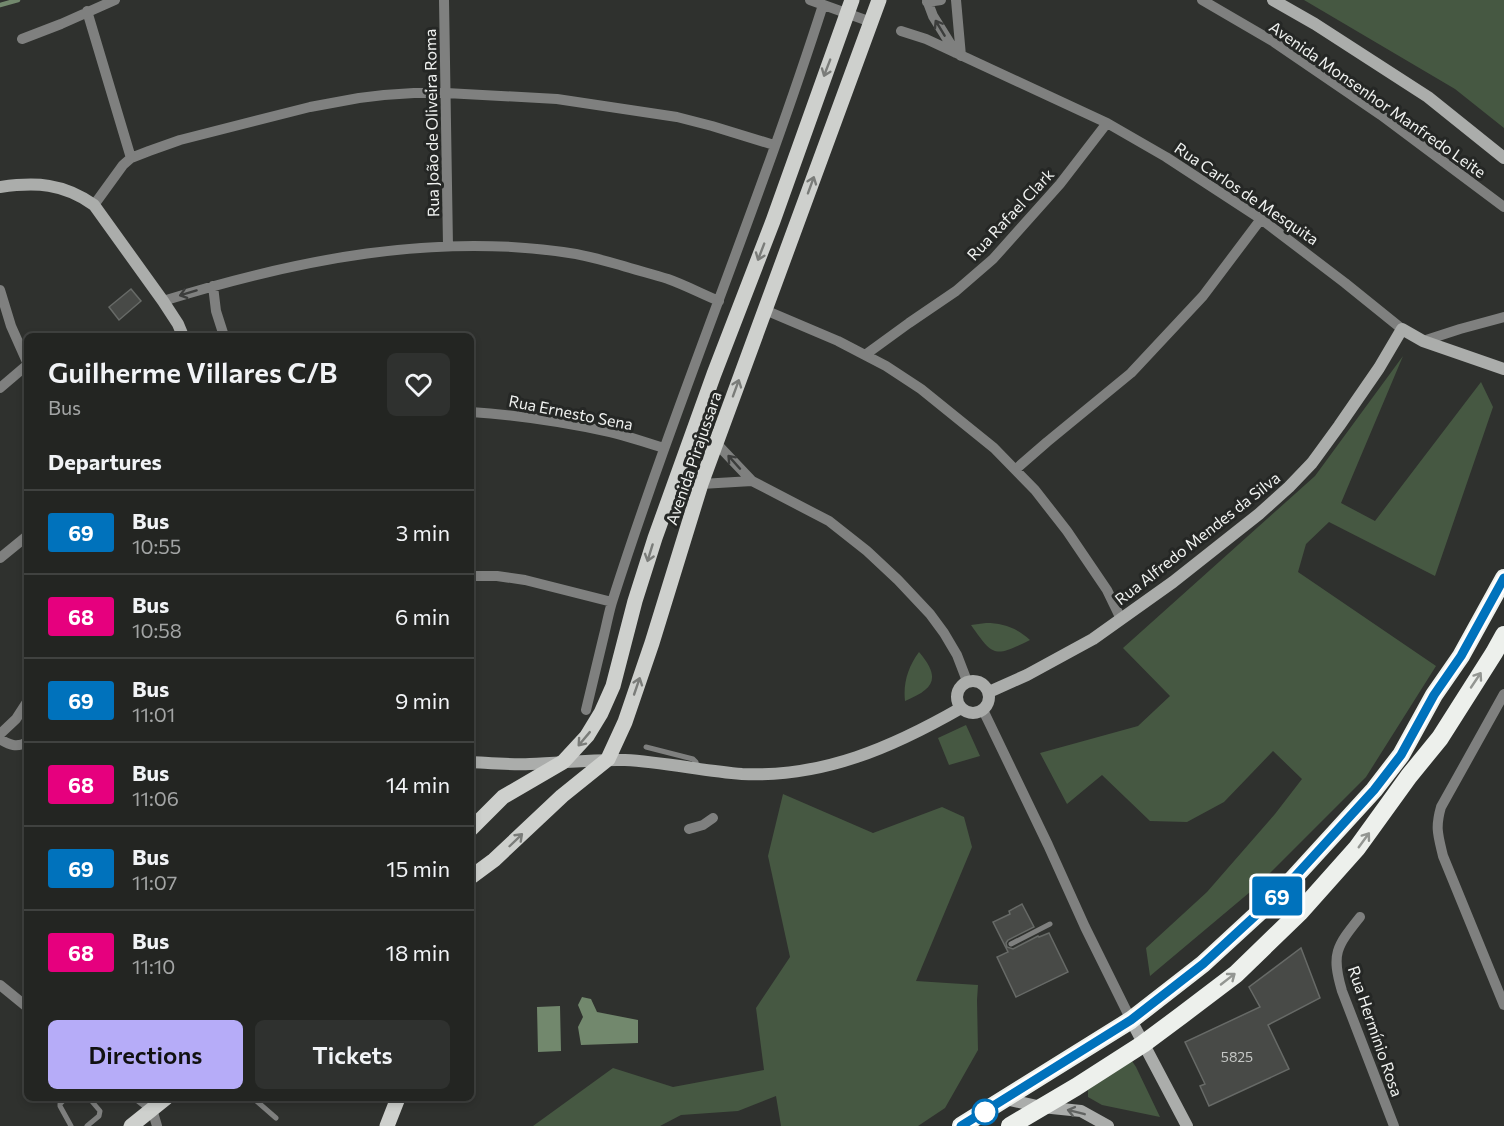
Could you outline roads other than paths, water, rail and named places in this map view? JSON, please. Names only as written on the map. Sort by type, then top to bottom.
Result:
[{"type":"highway","points":[[961,1126],[1131,1020],[1203,964],[1279,894],[1374,790],[1401,755],[1434,695],[1461,656],[1504,578]]},
{"type":"highway","points":[[1010,1126],[1143,1044],[1236,974],[1300,912],[1358,848],[1409,776],[1440,738],[1504,634]]},
{"type":"main road","name":"Avenida Pirajussara","points":[[474,875],[494,860],[562,795],[608,759],[625,722],[649,652],[701,484],[879,0]]},
{"type":"main road","name":"Avenida Pirajussara","points":[[474,826],[503,797],[563,762],[587,736],[601,713],[613,686],[635,601],[655,538],[710,384],[773,220],[843,6]]},
{"type":"main road","points":[[131,1126],[162,1101]]},
{"type":"main road","points":[[387,1126],[397,1101]]},
{"type":"street","points":[[22,39],[115,0]]},
{"type":"street","name":"Rua João de Oliveira Roma","points":[[444,0],[448,246]]},
{"type":"street","points":[[810,0],[823,5],[843,6],[871,21]]},
{"type":"street","points":[[941,0],[927,1],[933,16],[959,55]]},
{"type":"street","points":[[956,0],[959,55]]},
{"type":"street","name":"Avenida Monsenhor Manfredo Leite","points":[[1202,0],[1274,42],[1381,116],[1504,207]]},
{"type":"street","points":[[1273,0],[1316,24],[1428,97],[1504,158]]},
{"type":"street","name":"Avenida Pirajussara","points":[[586,710],[612,602],[664,448],[719,301],[823,5]]},
{"type":"street","points":[[87,11],[131,158]]},
{"type":"street","name":"Rua Carlos de Mesquita","points":[[901,31],[926,39],[1107,123],[1166,157],[1261,219],[1402,329],[1424,341],[1504,369]]},
{"type":"street","points":[[94,205],[115,174],[131,158],[180,140],[310,107],[384,95],[446,93],[557,99],[677,117],[774,146]]},
{"type":"street","name":"Rua Rafael Clark","points":[[865,355],[956,291],[993,259],[1060,184],[1107,123]]},
{"type":"street","points":[[0,187],[40,184],[54,186],[81,196],[94,205],[163,301],[182,333]]},
{"type":"street","points":[[1016,469],[1131,373],[1203,296],[1261,219]]},
{"type":"street","points":[[163,301],[286,268],[392,251],[448,246],[504,247],[578,255],[669,280],[719,301]]},
{"type":"street","points":[[213,286],[216,311],[223,333]]},
{"type":"street","points":[[0,290],[11,326],[24,357]]},
{"type":"street","points":[[765,310],[838,341],[886,366],[921,389],[994,448],[1035,490],[1067,531],[1107,590],[1120,620]]},
{"type":"street","points":[[1424,341],[1504,317]]},
{"type":"street","name":"Rua Alfredo Mendes da Silva","points":[[988,692],[1027,675],[1093,639],[1173,582],[1266,507],[1312,463],[1364,391],[1402,329]]},
{"type":"street","points":[[0,388],[24,367]]},
{"type":"street","name":"Rua Ernesto Sena","points":[[474,412],[562,423],[612,433],[664,448]]},
{"type":"street","points":[[716,442],[752,481],[829,521],[867,551],[898,580],[930,614],[944,633],[957,655],[967,681]]},
{"type":"street","points":[[701,484],[752,481]]},
{"type":"street","points":[[0,558],[24,538]]},
{"type":"street","points":[[474,576],[525,580],[612,602]]},
{"type":"street","points":[[967,681],[978,681],[986,687],[988,692],[988,704],[982,710],[971,713],[961,708],[958,703],[957,693],[962,684],[967,681]]},
{"type":"street","points":[[1504,694],[1437,819],[1437,832],[1443,856],[1503,992],[1504,1005]]},
{"type":"street","points":[[0,734],[16,719],[24,707]]},
{"type":"street","points":[[474,765],[528,765],[608,759],[743,774],[775,774],[835,765],[886,745],[961,708]]},
{"type":"street","points":[[982,710],[1085,927],[1187,1126]]},
{"type":"street","points":[[0,740],[16,746],[24,743]]},
{"type":"street","points":[[616,740],[622,754],[634,761]]},
{"type":"street","points":[[689,829],[713,818]]},
{"type":"street","name":"Rua Hermínio Rosa","points":[[1360,917],[1338,948],[1336,971],[1394,1126]]},
{"type":"street","points":[[0,985],[24,1004]]},
{"type":"street","points":[[1005,1099],[1081,1112],[1108,1126]]},
{"type":"street","points":[[142,1101],[152,1109],[157,1126]]},
{"type":"lane","points":[[646,747],[693,759],[697,764],[696,769]]},
{"type":"lane","points":[[1011,944],[1050,924]]},
{"type":"lane","points":[[63,1101],[60,1106],[71,1126]]},
{"type":"lane","points":[[87,1126],[100,1113],[100,1109],[92,1101]]},
{"type":"lane","points":[[256,1101],[276,1118]]},
{"type":"waterway","points":[[0,5],[18,0]]}]
